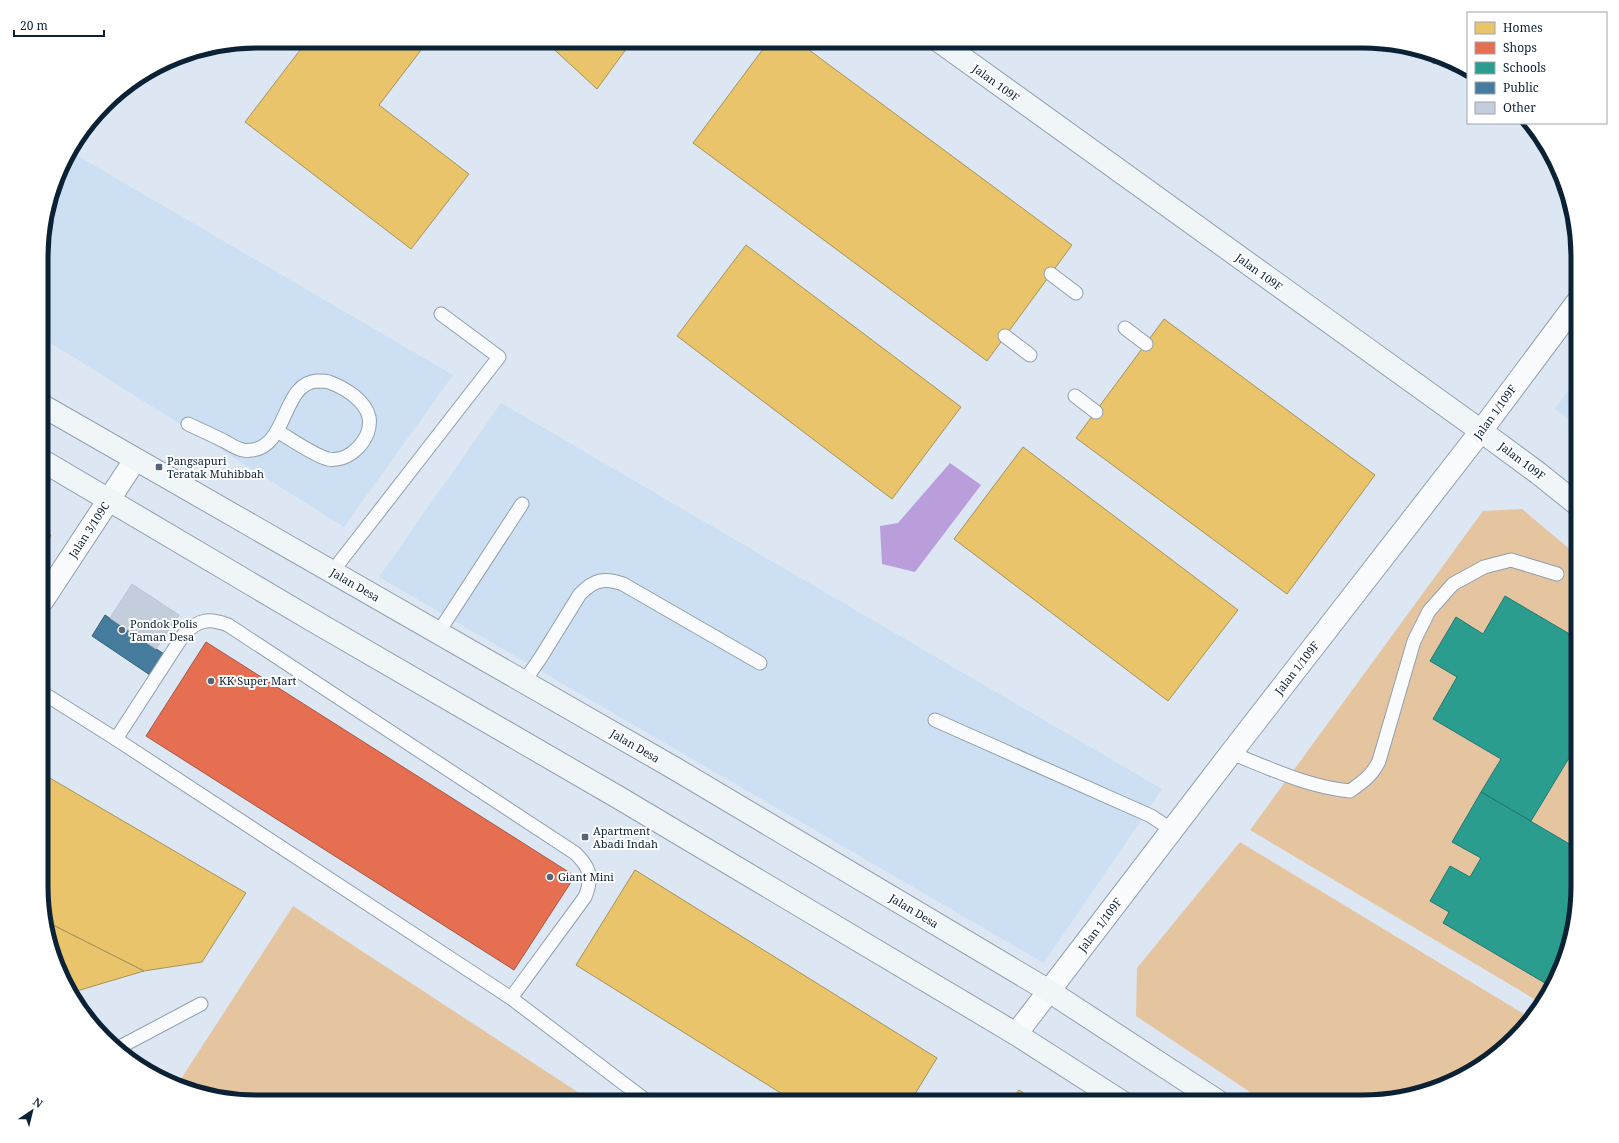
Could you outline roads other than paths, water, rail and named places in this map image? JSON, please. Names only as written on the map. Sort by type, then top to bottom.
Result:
[{"type":"main road","name":"Jalan 109F","points":[[949,48],[1481,431],[1571,499]]},
{"type":"main road","name":"Jalan Desa","points":[[48,409],[680,772],[1049,991],[1208,1095]]},
{"type":"main road","points":[[48,464],[312,620],[616,796],[1016,1034],[1111,1095]]},
{"type":"street","name":"Jalan 1/109F","points":[[1016,1034],[1230,754],[1481,431],[1571,309]]},
{"type":"street","name":"Jalan 3/109C","points":[[48,592],[136,460]]},
{"type":"lane","points":[[1051,274],[1076,293]]},
{"type":"lane","points":[[332,572],[499,357],[441,314]]},
{"type":"lane","points":[[1125,328],[1146,344]]},
{"type":"lane","points":[[1005,336],[1030,355]]},
{"type":"lane","points":[[188,424],[243,451],[257,449],[269,443],[294,398],[302,387],[314,382],[327,381],[340,386],[355,396],[364,406],[369,418],[368,430],[362,442],[350,454],[340,459],[328,459],[277,431]]},
{"type":"lane","points":[[1075,396],[1096,412]]},
{"type":"lane","points":[[438,632],[522,504]]},
{"type":"lane","points":[[1230,754],[1331,789],[1350,791],[1367,779],[1374,771],[1379,761],[1414,641],[1429,611],[1453,584],[1484,567],[1511,560],[1557,574]]},
{"type":"lane","points":[[524,682],[541,658],[580,594],[589,585],[600,580],[612,580],[623,584],[760,663]]},
{"type":"lane","points":[[116,738],[184,634],[193,626],[204,621],[216,621],[228,625],[568,848],[585,862],[590,873],[590,886],[585,897],[512,998]]},
{"type":"lane","points":[[48,696],[116,738],[512,998],[639,1095]]},
{"type":"lane","points":[[935,720],[1150,816],[1172,830]]},
{"type":"lane","points":[[122,1046],[201,1004]]},
{"type":"place","name":"Pangsapuri Teratak Muhibbah","points":[[159,467]]},
{"type":"place","name":"Pondok Polis Taman Desa","points":[[122,630]]},
{"type":"place","name":"KK Super Mart","points":[[211,681]]},
{"type":"place","name":"Apartment Abadi Indah","points":[[585,837]]},
{"type":"place","name":"Giant Mini","points":[[550,877]]}]
